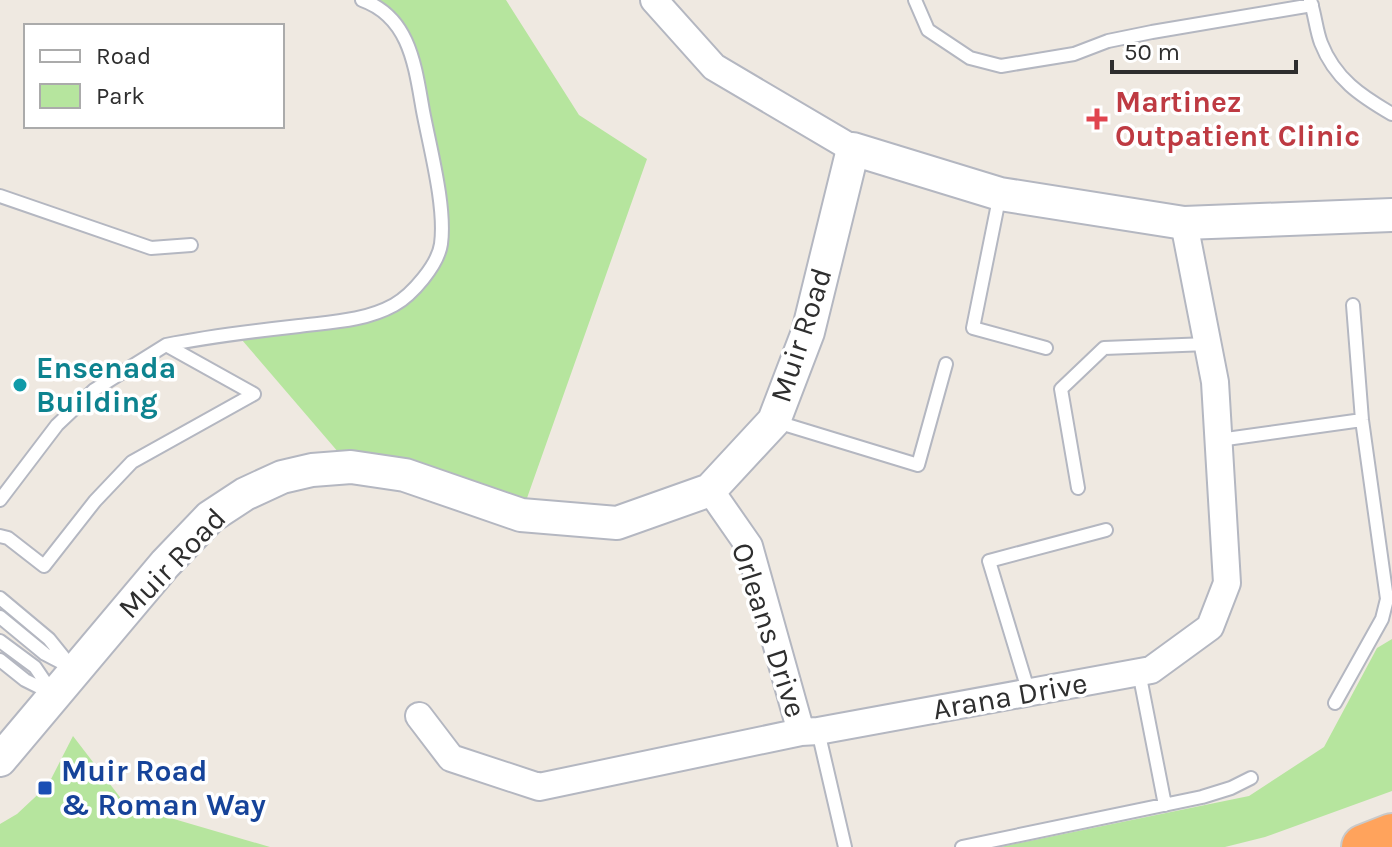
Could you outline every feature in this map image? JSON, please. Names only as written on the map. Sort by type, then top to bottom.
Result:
[{"type":"highway","points":[[1364,847],[1392,836]]},
{"type":"street","points":[[654,0],[714,67],[853,149],[1000,194],[1184,223],[1392,215]]},
{"type":"street","name":"Muir Road","points":[[0,760],[165,564],[210,517],[245,494],[282,477],[312,470],[351,467],[405,475],[521,515],[617,523],[710,490],[774,421],[808,332],[853,149]]},
{"type":"street","name":"Arana Drive","points":[[419,716],[451,758],[539,787],[810,731],[1151,670],[1210,627],[1227,583],[1215,382],[1184,223]]},
{"type":"street","name":"Orleans Drive","points":[[710,490],[749,546],[810,731]]},
{"type":"lane","points":[[0,500],[57,425],[94,390],[166,345],[361,318],[395,304],[431,266],[441,247],[442,221],[413,60],[403,31],[391,16],[362,0]]},
{"type":"lane","points":[[915,0],[928,30],[970,58],[1001,66],[1074,54],[1108,41],[1311,2],[1320,41],[1345,83],[1392,114]]},
{"type":"lane","points":[[1000,194],[973,328],[1046,348]]},
{"type":"lane","points":[[0,196],[151,248],[191,245]]},
{"type":"lane","points":[[1335,703],[1382,619],[1387,599],[1362,420],[1353,305]]},
{"type":"lane","points":[[1078,488],[1061,389],[1104,348],[1208,344]]},
{"type":"lane","points":[[0,536],[8,538],[44,566],[95,501],[132,462],[254,394],[166,345]]},
{"type":"lane","points":[[774,421],[918,465],[946,364]]},
{"type":"lane","points":[[1219,440],[1362,420]]},
{"type":"lane","points":[[1029,693],[989,561],[1106,530]]},
{"type":"lane","points":[[0,598],[49,639],[74,670]]},
{"type":"lane","points":[[0,617],[45,654],[74,670]]},
{"type":"lane","points":[[0,641],[35,667],[54,695]]},
{"type":"lane","points":[[0,660],[25,680],[54,695]]},
{"type":"lane","points":[[1139,672],[1165,805]]},
{"type":"lane","points":[[810,731],[845,847]]},
{"type":"lane","points":[[962,847],[1165,805],[1231,788],[1251,778]]},
{"type":"green space","points":[[367,0],[506,0],[579,115],[647,159],[521,515],[351,467],[236,333],[361,318],[396,304],[431,266],[442,221],[410,50]]},
{"type":"green space","points":[[1392,639],[1392,791],[1265,837],[1225,847],[1000,847],[1249,796],[1324,747],[1377,648]]},
{"type":"green space","points":[[73,736],[126,805],[270,847],[0,847],[0,824],[17,814],[48,785]]},
{"type":"place","name":"Martinez Outpatient Clinic","points":[[1097,119]]},
{"type":"place","name":"Ensenada Building","points":[[20,385]]},
{"type":"place","name":"Muir Road & Roman Way","points":[[45,788]]}]
